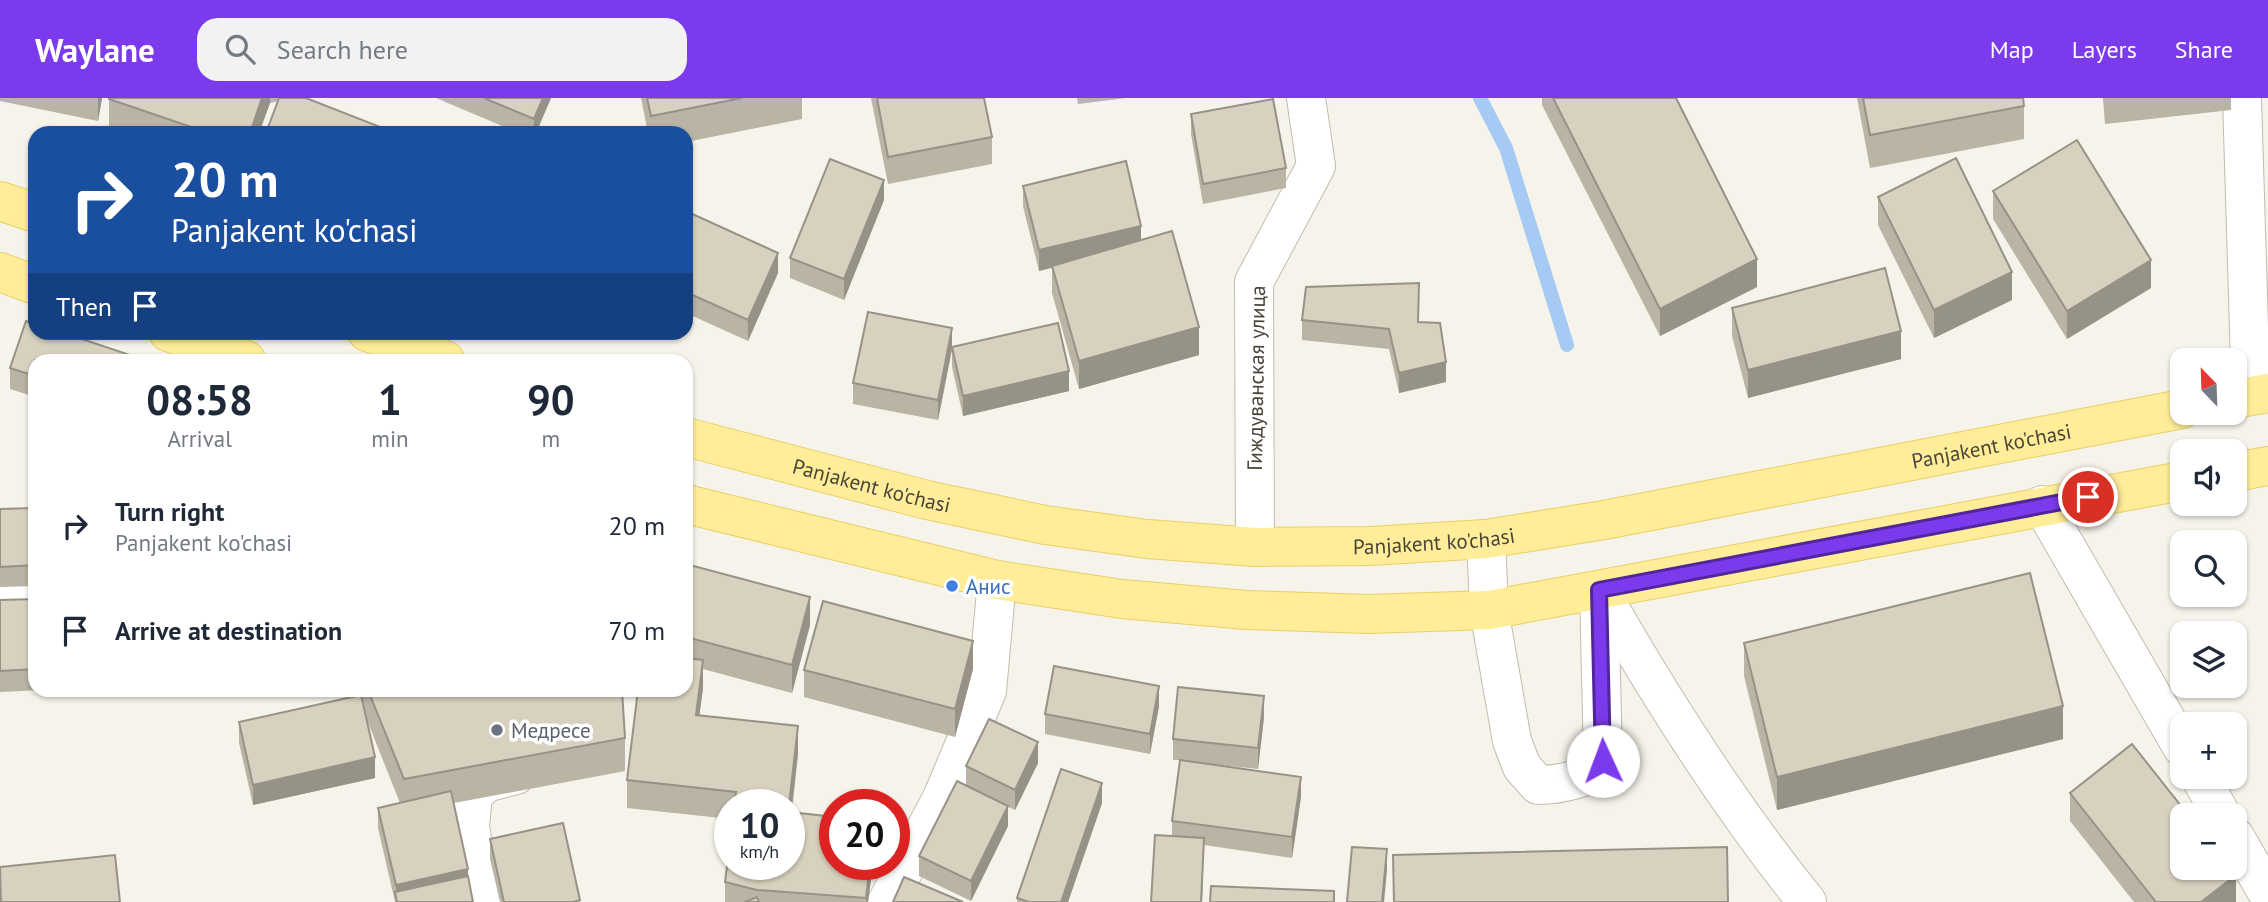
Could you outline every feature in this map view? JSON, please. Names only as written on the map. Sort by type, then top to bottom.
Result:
[{"type":"main road","points":[[0,201],[28,211]]},
{"type":"main road","points":[[0,272],[28,282]]},
{"type":"main road","points":[[190,340],[229,354]]},
{"type":"main road","points":[[389,340],[428,354]]},
{"type":"main road","name":"Panjakent ko'chasi","points":[[693,439],[928,500],[1045,525],[1147,539],[1255,547],[1370,546],[1486,539],[1604,520],[2170,411]]},
{"type":"main road","points":[[2247,470],[2268,466]]},
{"type":"main road","points":[[693,506],[997,580],[1122,599],[1247,611],[1369,614],[1489,610],[2170,483]]},
{"type":"street","name":"Гиждуванская улица","points":[[1255,547],[1254,282],[1316,166],[1306,98]]},
{"type":"street","points":[[2242,98],[2251,396]]},
{"type":"street","points":[[2042,505],[2170,726]]},
{"type":"street","points":[[1486,539],[1489,610],[1512,741],[1526,774],[1538,785],[1590,775],[1601,767],[1603,761],[1599,590]]},
{"type":"street","points":[[887,902],[942,798],[987,691],[997,580]]},
{"type":"street","points":[[1599,590],[1634,652],[1700,752],[1770,857],[1807,902]]},
{"type":"street","points":[[0,596],[28,594]]},
{"type":"street","points":[[482,902],[470,826],[473,794],[486,783],[554,764]]},
{"type":"street","points":[[2247,858],[2268,894]]},
{"type":"building","points":[[262,98],[252,126],[188,126],[109,99]]},
{"type":"building","points":[[279,98],[306,98],[378,126],[269,126]]},
{"type":"building","points":[[484,98],[543,98],[534,119]]},
{"type":"building","points":[[647,98],[742,98],[651,116]]},
{"type":"building","points":[[877,98],[984,98],[992,137],[888,157]]},
{"type":"building","points":[[1553,98],[1676,98],[1757,259],[1660,309]]},
{"type":"building","points":[[1863,98],[2023,98],[2024,106],[1870,135]]},
{"type":"building","points":[[1273,99],[1286,168],[1203,184],[1191,114]]},
{"type":"building","points":[[2077,140],[2151,260],[2067,311],[1993,191]]},
{"type":"building","points":[[1956,158],[2012,272],[1934,310],[1878,197]]},
{"type":"building","points":[[830,159],[884,180],[844,279],[790,258]]},
{"type":"building","points":[[1126,161],[1141,226],[1039,250],[1023,186]]},
{"type":"building","points":[[693,214],[778,253],[748,320],[693,295]]},
{"type":"building","points":[[1172,231],[1199,327],[1079,361],[1052,266]]},
{"type":"building","points":[[1885,268],[1901,331],[1748,370],[1732,308]]},
{"type":"building","points":[[1419,283],[1418,322],[1440,323],[1446,362],[1399,373],[1389,329],[1302,320],[1306,287]]},
{"type":"building","points":[[868,312],[952,328],[938,400],[853,383]]},
{"type":"building","points":[[26,321],[28,340],[85,340],[127,354],[28,354],[28,374],[10,368]]},
{"type":"building","points":[[1058,323],[1069,371],[963,396],[952,347]]},
{"type":"building","points":[[28,508],[28,565],[0,567],[0,509]]},
{"type":"building","points":[[693,566],[810,597],[792,665],[693,639]]},
{"type":"building","points":[[2030,573],[2063,706],[1777,777],[1744,643]]},
{"type":"building","points":[[28,599],[28,669],[0,671],[0,600]]},
{"type":"building","points":[[823,601],[973,641],[955,709],[804,670]]},
{"type":"building","points":[[693,659],[703,660],[696,715],[798,726],[791,789],[714,790],[627,780],[637,697],[693,697]]},
{"type":"building","points":[[1054,666],[1159,686],[1150,734],[1045,714]]},
{"type":"building","points":[[1178,687],[1264,696],[1258,748],[1173,739]]},
{"type":"building","points":[[361,697],[375,757],[253,785],[239,722]]},
{"type":"building","points":[[371,697],[622,697],[625,738],[404,779]]},
{"type":"building","points":[[989,719],[1038,742],[1015,790],[966,766]]},
{"type":"building","points":[[2132,744],[2179,803],[2170,803],[2170,880],[2230,880],[2201,902],[2156,902],[2070,793]]},
{"type":"building","points":[[1180,760],[1301,777],[1292,837],[1172,821]]},
{"type":"building","points":[[1061,769],[1102,783],[1061,902],[1029,902],[1017,898]]},
{"type":"building","points":[[957,781],[1008,806],[971,881],[919,856]]},
{"type":"building","points":[[451,791],[468,869],[396,885],[378,808]]},
{"type":"building","points":[[805,814],[819,815],[819,880],[868,880],[866,898],[757,890],[725,882],[805,880]]},
{"type":"building","points":[[563,823],[580,900],[504,902],[490,839]]},
{"type":"building","points":[[1155,835],[1204,838],[1201,902],[1151,902]]},
{"type":"building","points":[[1352,847],[1387,849],[1382,902],[1347,902]]},
{"type":"building","points":[[1727,847],[1728,902],[1394,902],[1393,855]]},
{"type":"building","points":[[115,855],[120,902],[1,902],[0,867]]},
{"type":"building","points":[[468,876],[473,902],[397,902],[395,892]]},
{"type":"building","points":[[903,880],[910,880],[963,902],[893,902]]},
{"type":"building","points":[[1211,886],[1334,891],[1334,902],[1210,902]]},
{"type":"building","points":[[757,897],[759,902],[745,902]]},
{"type":"waterway","points":[[1480,98],[1506,148],[1567,345]]},
{"type":"place","name":"Анис","points":[[952,586]]},
{"type":"place","name":"Медресе","points":[[497,730]]},
{"type":"route","points":[[1603,761],[1599,590],[2088,497]]}]
